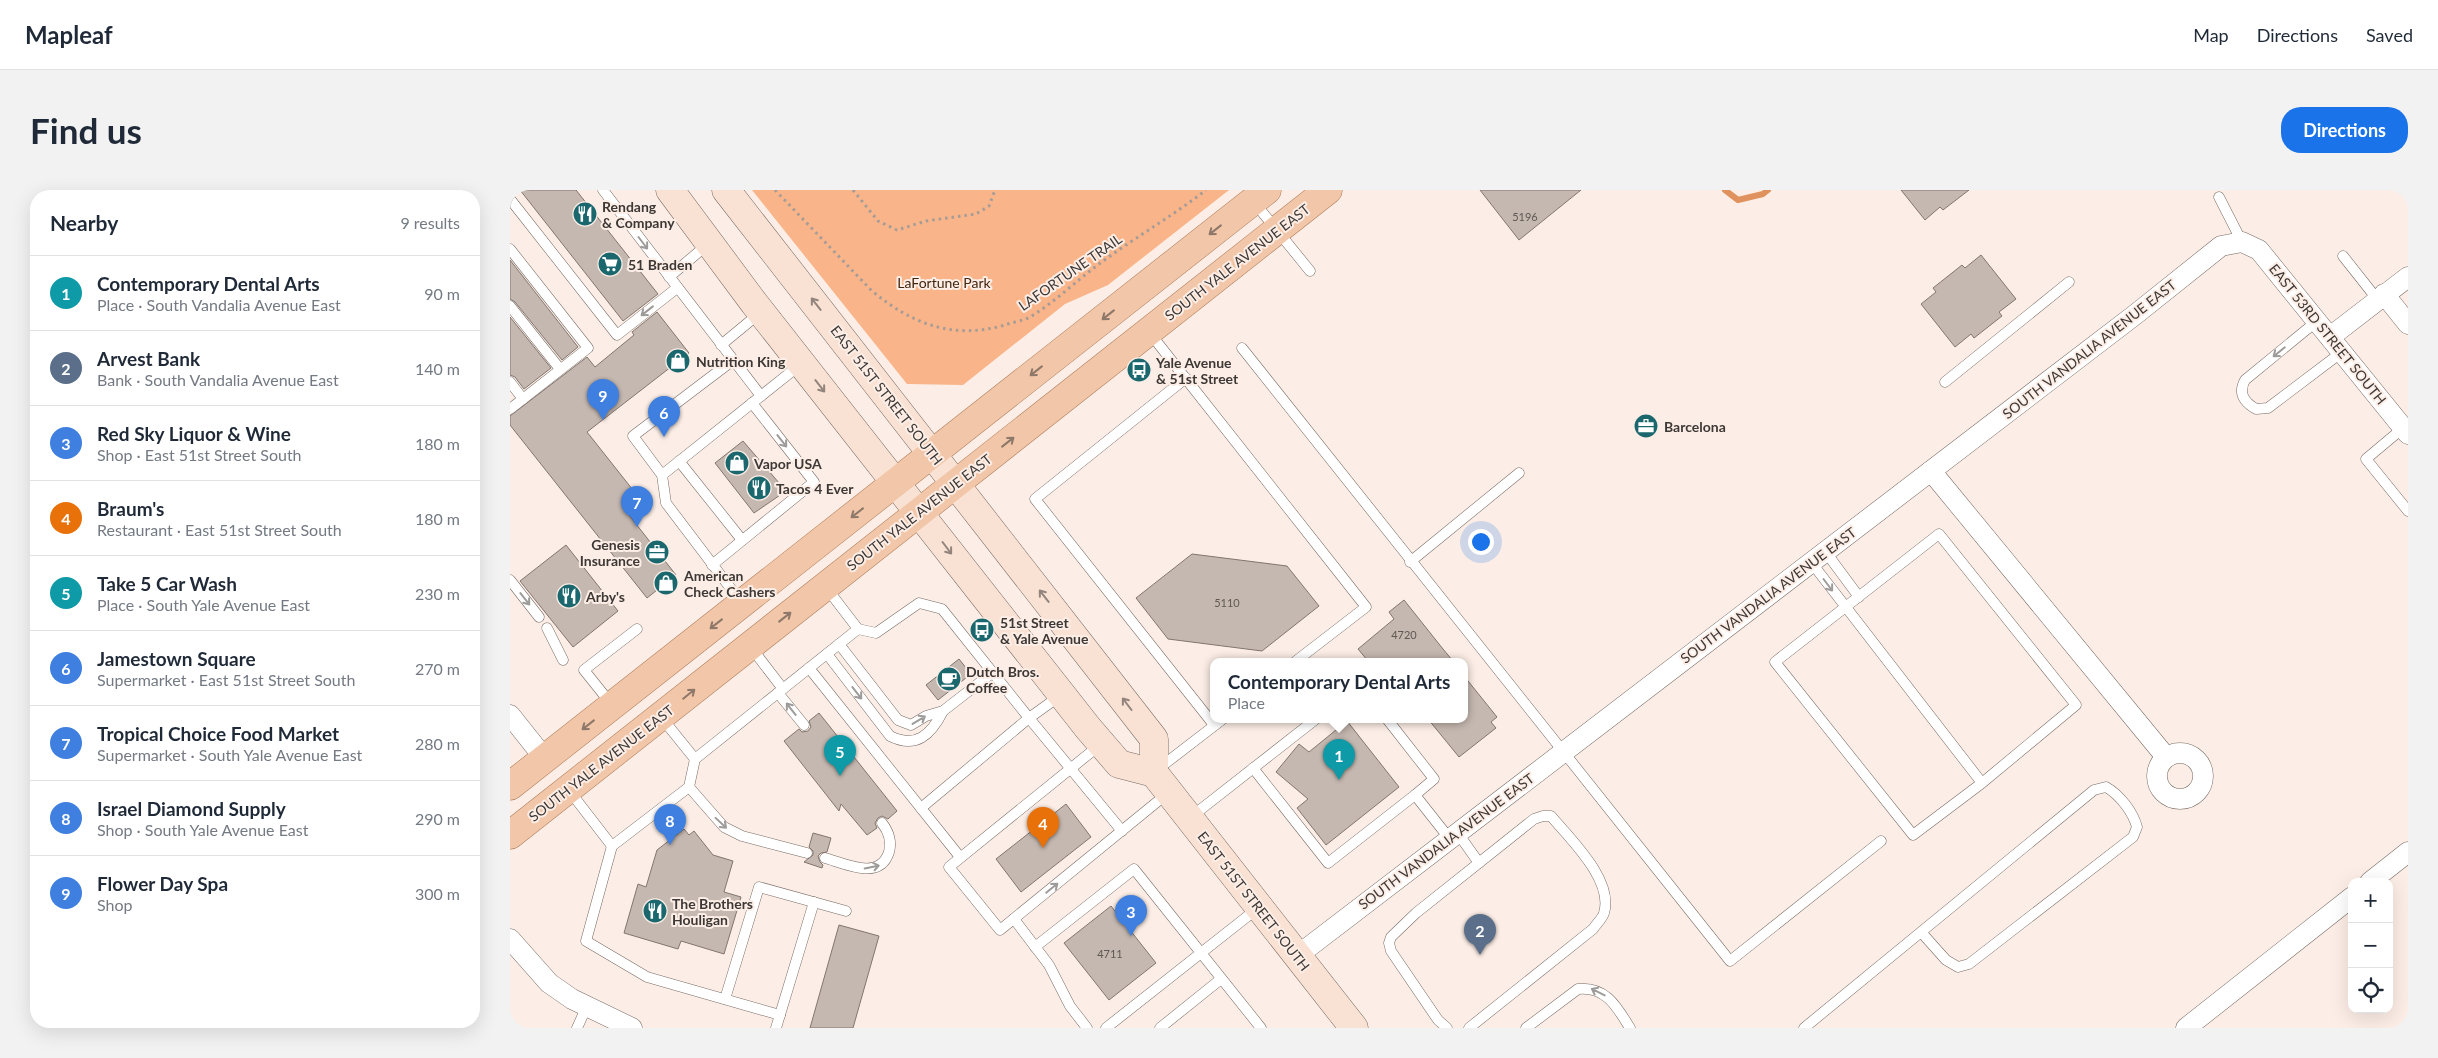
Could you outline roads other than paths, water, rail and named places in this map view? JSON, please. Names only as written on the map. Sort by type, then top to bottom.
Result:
[{"type":"main road","points":[[670,190],[761,312],[1102,744],[1119,764],[1161,783]]},
{"type":"main road","name":"EAST 51ST STREET SOUTH","points":[[726,190],[1154,739],[1161,783],[1354,1028]]},
{"type":"main road","name":"SOUTH YALE AVENUE EAST","points":[[510,835],[1328,190]]},
{"type":"main road","points":[[510,786],[1260,195]]},
{"type":"main road","points":[[545,759],[568,789]]},
{"type":"street","name":"EAST 53RD STREET SOUTH","points":[[2242,242],[2259,250],[2406,431]]},
{"type":"street","name":"SOUTH VANDALIA AVENUE EAST","points":[[1297,956],[1931,471],[2221,246],[2242,242]]},
{"type":"street","points":[[2336,344],[2380,296],[2408,277]]},
{"type":"street","points":[[2380,296],[2408,324]]},
{"type":"street","points":[[1931,471],[2166,757]]},
{"type":"street","points":[[510,715],[545,759]]},
{"type":"street","points":[[2375,878],[2408,852]]},
{"type":"street","points":[[2186,1028],[2348,899]]},
{"type":"street","points":[[510,939],[549,983],[587,1006],[632,1028]]},
{"type":"lane","points":[[603,190],[761,396]]},
{"type":"lane","points":[[1260,195],[1277,230],[1310,271]]},
{"type":"lane","points":[[2219,197],[2242,242]]},
{"type":"lane","points":[[510,199],[617,335],[677,288]]},
{"type":"lane","points":[[669,277],[710,243]]},
{"type":"lane","points":[[510,249],[588,348],[510,409]]},
{"type":"lane","points":[[2343,256],[2380,296]]},
{"type":"lane","points":[[1945,382],[2069,282]]},
{"type":"lane","points":[[510,306],[560,369]]},
{"type":"lane","points":[[721,345],[761,312]]},
{"type":"lane","points":[[2317,321],[2245,380],[2242,387],[2244,400],[2256,409],[2268,408],[2336,344]]},
{"type":"lane","points":[[1149,331],[1366,607],[1300,658]]},
{"type":"lane","points":[[1242,348],[1410,562],[1730,960],[1881,842]]},
{"type":"lane","points":[[732,360],[633,436],[662,475],[666,503],[742,603]]},
{"type":"lane","points":[[662,475],[802,364]]},
{"type":"lane","points":[[1186,378],[1035,499],[1210,721]]},
{"type":"lane","points":[[510,382],[523,399]]},
{"type":"lane","points":[[712,565],[814,482],[752,403]]},
{"type":"lane","points":[[2406,431],[2366,459],[2408,511]]},
{"type":"lane","points":[[679,461],[742,540]]},
{"type":"lane","points":[[1410,562],[1520,473]]},
{"type":"lane","points":[[1939,534],[2076,705],[1982,782],[1913,835],[1775,662],[1845,608],[1939,534]]},
{"type":"lane","points":[[1818,557],[1859,597]]},
{"type":"lane","points":[[1818,557],[1845,608],[1982,782]]},
{"type":"lane","points":[[510,580],[539,618]]},
{"type":"lane","points":[[825,586],[858,629],[876,633],[919,602],[942,610],[1122,831]]},
{"type":"lane","points":[[547,628],[563,660]]},
{"type":"lane","points":[[612,706],[584,670],[637,628]]},
{"type":"lane","points":[[780,1015],[647,976],[586,941],[612,846],[689,787],[695,759],[858,629]]},
{"type":"lane","points":[[839,644],[898,720],[911,725],[926,716],[943,711],[992,673]]},
{"type":"lane","points":[[750,645],[804,725]]},
{"type":"lane","points":[[827,654],[890,736],[902,742],[916,741],[936,726],[943,711]]},
{"type":"lane","points":[[810,668],[960,857]]},
{"type":"lane","points":[[921,808],[1029,718],[1062,695]]},
{"type":"lane","points":[[661,716],[695,759]]},
{"type":"lane","points":[[1102,744],[949,866],[1000,930],[1122,831],[1161,783],[1218,723]]},
{"type":"lane","points":[[1189,818],[1311,723]]},
{"type":"lane","points":[[1253,768],[1328,863],[1434,779],[1390,723]]},
{"type":"lane","points":[[689,787],[724,827],[742,836],[807,853]]},
{"type":"lane","points":[[1804,1028],[2094,790],[2106,787],[2114,792],[2134,817],[2137,827],[2132,837],[1969,964],[1958,967],[1946,960],[1921,932]]},
{"type":"lane","points":[[568,789],[612,846]]},
{"type":"lane","points":[[1415,795],[1479,863]]},
{"type":"lane","points":[[1447,1028],[1438,1020],[1391,951],[1389,943],[1391,937],[1416,913],[1534,819],[1551,816],[1598,873],[1604,896],[1604,913],[1593,929],[1468,1028]]},
{"type":"lane","points":[[825,858],[865,869],[880,866],[887,859],[891,838],[882,823]]},
{"type":"lane","points":[[1036,947],[1134,869],[1261,1028]]},
{"type":"lane","points":[[725,999],[759,887],[846,911]]},
{"type":"lane","points":[[776,1028],[814,902]]},
{"type":"lane","points":[[1106,1028],[1259,908]]},
{"type":"lane","points":[[1014,919],[1049,965],[1070,1006],[1087,1028]]},
{"type":"lane","points":[[1160,1028],[1222,979]]},
{"type":"lane","points":[[1526,1028],[1578,989],[1589,988],[1601,992],[1614,1003],[1630,1028]]},
{"type":"lane","points":[[577,1028],[587,1006]]},
{"type":"lane","points":[[1428,1028],[1438,1020]]},
{"type":"waterway","points":[[1725,190],[1738,200],[1763,194],[1768,190]]},
{"type":"place","name":"Rendang & Company","points":[[585,214]]},
{"type":"place","name":"51 Braden","points":[[610,264]]},
{"type":"place","name":"Nutrition King","points":[[678,361]]},
{"type":"place","name":"Yale Avenue & 51st Street","points":[[1139,370]]},
{"type":"place","name":"Flower Day Spa","points":[[603,420]]},
{"type":"place","name":"Barcelona","points":[[1646,426]]},
{"type":"place","name":"Jamestown Square","points":[[664,437]]},
{"type":"place","name":"Vapor USA","points":[[737,463]]},
{"type":"place","name":"Tacos 4 Ever","points":[[759,488]]},
{"type":"place","name":"Tropical Choice Food Market","points":[[637,527]]},
{"type":"place","name":"Genesis Insurance","points":[[657,552]]},
{"type":"place","name":"American Check Cashers","points":[[666,583]]},
{"type":"place","name":"Arby's","points":[[569,596]]},
{"type":"place","name":"51st Street & Yale Avenue","points":[[982,630]]},
{"type":"place","name":"Dutch Bros. Coffee","points":[[949,679]]},
{"type":"place","name":"Take 5 Car Wash","points":[[840,776]]},
{"type":"place","name":"Contemporary Dental Arts","points":[[1339,780]]},
{"type":"place","name":"Israel Diamond Supply","points":[[670,845]]},
{"type":"place","name":"Braum's","points":[[1043,848]]},
{"type":"place","name":"The Brothers Houligan","points":[[655,911]]},
{"type":"place","name":"Red Sky Liquor & Wine","points":[[1131,936]]},
{"type":"place","name":"Arvest Bank","points":[[1480,955]]},
{"type":"park label","name":"LaFortune Park","points":[[944,282]]}]
